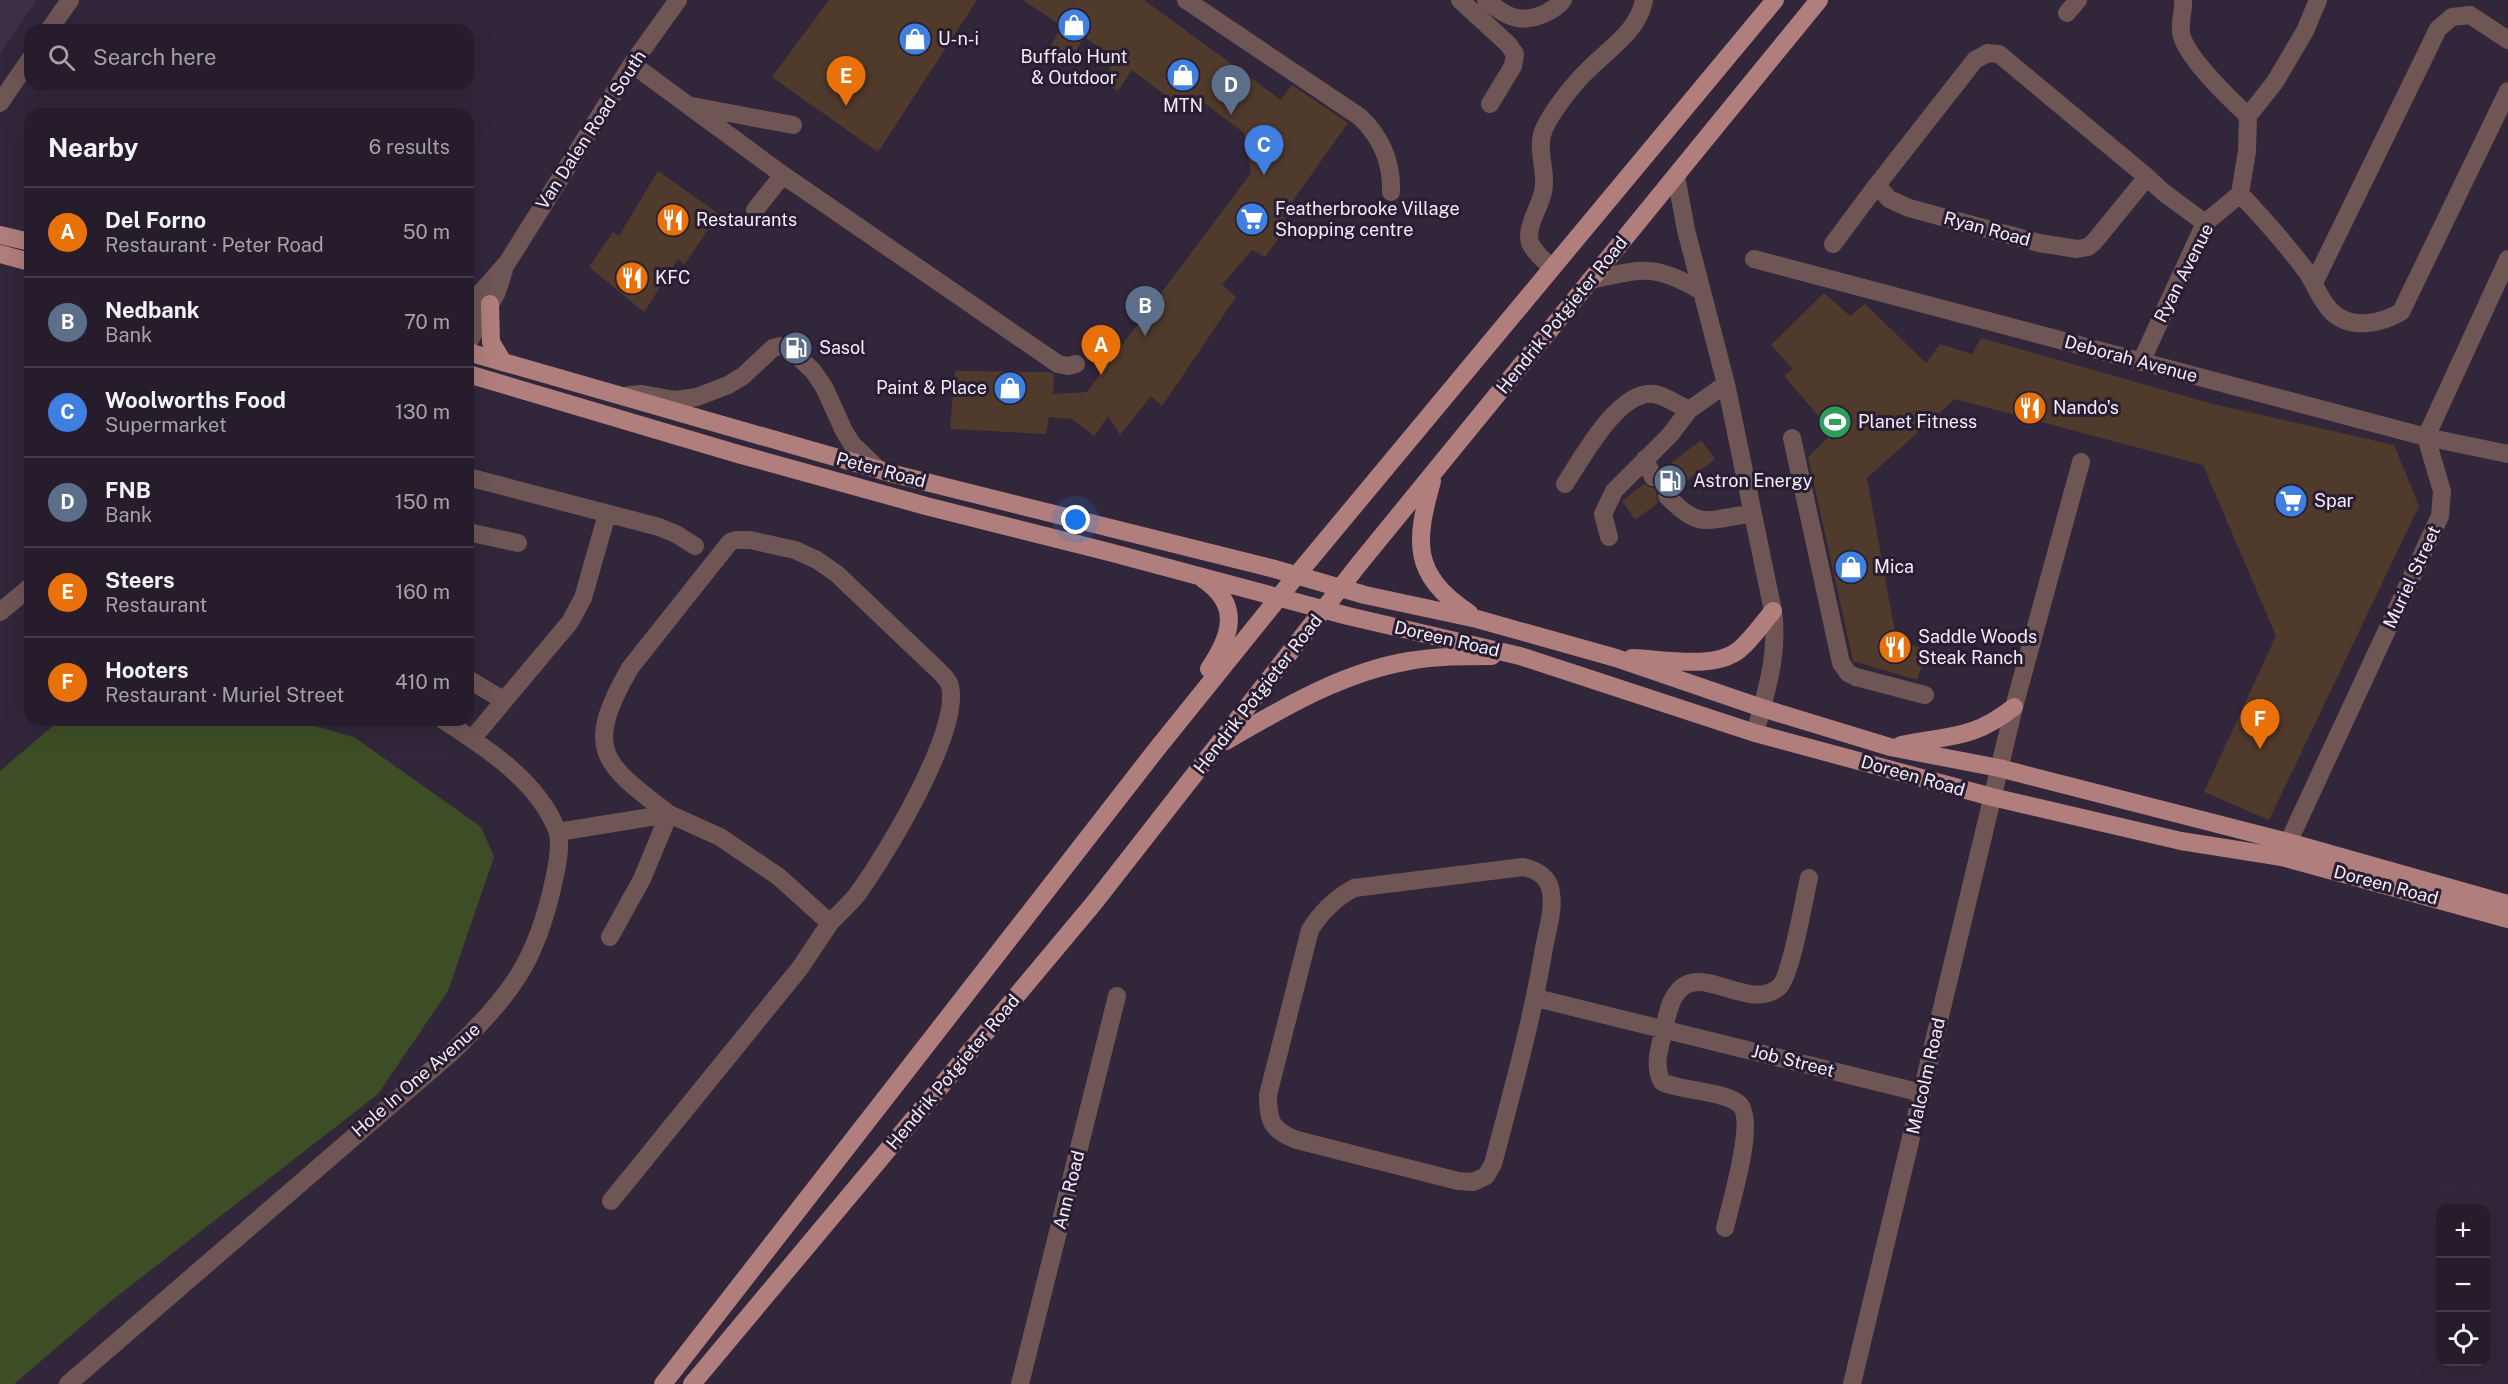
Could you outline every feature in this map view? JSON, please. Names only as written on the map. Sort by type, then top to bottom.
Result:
[{"type":"main road","name":"Hendrik Potgieter Road","points":[[663,1384],[1156,750],[1296,576],[1775,0]]},
{"type":"main road","name":"Hendrik Potgieter Road","points":[[692,1384],[1086,913],[1324,609],[1819,0]]},
{"type":"main road","points":[[0,234],[24,240]]},
{"type":"main road","points":[[0,254],[24,260]]},
{"type":"main road","points":[[490,304],[491,342],[502,362]]},
{"type":"main road","name":"Peter Road","points":[[474,354],[878,469],[1341,588]]},
{"type":"main road","name":"Peter Road","points":[[474,376],[797,471],[1281,597]]},
{"type":"main road","points":[[1434,473],[1420,531],[1420,549],[1424,565],[1441,591],[1477,619]]},
{"type":"main road","points":[[1156,750],[1228,638],[1230,627],[1225,604],[1214,586],[1198,575]]},
{"type":"main road","name":"Doreen Road","points":[[1341,588],[1477,619],[1616,658],[1762,708],[1890,747],[1999,768],[2285,849],[2508,919]]},
{"type":"main road","name":"Doreen Road","points":[[1281,597],[1520,656],[1755,733],[1992,797],[2181,841],[2285,849],[2508,904]]},
{"type":"main road","points":[[1616,658],[1713,661],[1738,651],[1773,611]]},
{"type":"main road","points":[[1218,746],[1320,689],[1378,668],[1409,661],[1452,656],[1520,656]]},
{"type":"main road","points":[[1890,747],[1954,737],[1979,730],[1995,722],[2014,707]]},
{"type":"street","points":[[53,24],[70,0]]},
{"type":"street","name":"Van Dalen Road South","points":[[474,300],[507,262],[632,64],[678,0]]},
{"type":"street","points":[[1186,0],[1370,126],[1387,159],[1391,174],[1391,192]]},
{"type":"street","points":[[1460,0],[1508,44],[1515,54],[1513,66],[1490,104]]},
{"type":"street","points":[[1486,0],[1499,11],[1519,20],[1535,18],[1558,6],[1563,0]]},
{"type":"street","points":[[1552,268],[1531,247],[1530,241],[1530,229],[1544,189],[1540,144],[1543,131],[1586,71],[1625,36],[1641,13],[1644,0]]},
{"type":"street","points":[[2183,0],[2182,38],[2212,79],[2248,116]]},
{"type":"street","points":[[2318,0],[2305,31],[2275,82],[2248,116],[2247,151],[2240,194],[2289,248],[2332,311],[2350,322],[2378,322],[2401,312],[2508,92]]},
{"type":"street","points":[[2314,283],[2438,29],[2452,17],[2470,15],[2508,40]]},
{"type":"street","points":[[1833,244],[1975,60],[1994,53],[1999,54],[2163,192],[2205,223]]},
{"type":"street","points":[[632,64],[783,175],[1058,364],[1068,366],[1076,364]]},
{"type":"street","points":[[0,103],[24,68]]},
{"type":"street","points":[[687,105],[793,125]]},
{"type":"street","points":[[755,210],[783,175]]},
{"type":"street","points":[[1676,176],[1686,230],[1726,384],[1773,611],[1774,664],[1755,733]]},
{"type":"street","name":"Ryan Road","points":[[1877,185],[1889,199],[1909,208],[2038,243],[2076,249],[2088,247],[2094,242],[2147,177]]},
{"type":"street","name":"Ryan Avenue","points":[[2141,362],[2205,223],[2240,194]]},
{"type":"street","name":"Deborah Avenue","points":[[1754,259],[2426,437],[2508,454]]},
{"type":"street","points":[[2426,437],[2508,259]]},
{"type":"street","name":"Van Dalen Road South","points":[[474,332],[490,304],[507,262]]},
{"type":"street","points":[[1590,280],[1635,270],[1656,270],[1676,276],[1701,291]]},
{"type":"street","points":[[618,396],[642,394],[675,399],[697,397],[728,385],[743,376],[773,348],[781,346],[790,349],[813,371],[824,387],[852,444],[878,469]]},
{"type":"street","points":[[1609,537],[1604,514],[1614,491],[1670,435],[1689,410],[1726,384]]},
{"type":"street","points":[[1565,484],[1614,414],[1625,403],[1645,395],[1655,394],[1689,410]]},
{"type":"street","name":"Muriel Street","points":[[2285,849],[2440,516],[2442,491],[2426,437]]},
{"type":"street","points":[[1792,438],[1841,663],[1848,673],[1856,677],[1925,695]]},
{"type":"street","points":[[1645,459],[1653,477]]},
{"type":"street","name":"Malcolm Road","points":[[1852,1384],[2014,707],[2081,462]]},
{"type":"street","points":[[474,479],[659,526],[695,546]]},
{"type":"street","points":[[1667,496],[1684,513],[1694,519],[1752,514]]},
{"type":"street","points":[[472,739],[570,622],[578,608],[607,514]]},
{"type":"street","points":[[474,533],[518,543]]},
{"type":"street","points":[[611,1201],[800,968],[830,923],[855,896],[892,841],[940,748],[951,706],[949,683],[940,672],[837,574],[817,560],[795,550],[750,540],[736,540],[730,542],[630,668],[620,686],[604,734],[607,756],[623,779],[669,814],[720,837],[759,863],[806,900],[830,923]]},
{"type":"street","points":[[0,612],[24,592]]},
{"type":"street","points":[[474,683],[503,700]]},
{"type":"street","name":"Hole In One Avenue","points":[[68,1384],[451,1053],[495,1010],[526,965],[540,934],[557,865],[558,832],[542,802],[520,777],[452,726]]},
{"type":"street","points":[[558,832],[669,814]]},
{"type":"street","points":[[610,937],[642,879],[669,814]]},
{"type":"street","points":[[1523,867],[1536,870],[1546,879],[1551,892],[1550,912],[1536,998],[1493,1164],[1486,1176],[1473,1182],[1438,1178],[1297,1140],[1285,1136],[1272,1125],[1268,1112],[1268,1095],[1310,930],[1319,915],[1354,888],[1523,867]]},
{"type":"street","points":[[1725,1228],[1746,1132],[1744,1111],[1738,1103],[1724,1097],[1662,1082],[1657,1072],[1657,1059],[1676,993],[1683,986],[1695,980],[1753,995],[1769,994],[1780,987],[1788,972],[1809,878]]},
{"type":"street","name":"Ann Road","points":[[1020,1384],[1117,996]]},
{"type":"street","name":"Job Street","points":[[1536,998],[1665,1028],[1922,1094]]},
{"type":"shaded area","points":[[0,0],[37,0],[0,54]]},
{"type":"green space","points":[[53,726],[314,726],[354,737],[481,827],[494,857],[448,991],[378,1094],[111,1301],[14,1384],[0,1384],[0,771]]},
{"type":"building","points":[[829,0],[977,0],[878,152],[772,77]]},
{"type":"building","name":"Featherbrooke Village Shopping centre","points":[[1023,0],[1144,0],[1281,100],[1292,85],[1348,123],[1282,216],[1291,222],[1265,257],[1252,250],[1222,285],[1236,297],[1162,406],[1151,396],[1120,435],[1108,416],[1094,436],[1072,419],[1049,417],[1046,434],[950,429],[955,371],[1049,372],[1054,374],[1053,394],[1087,392],[1251,173],[1244,133],[1195,96],[1173,101],[1132,70],[1118,91],[1103,82],[1115,58],[1084,37],[1070,61],[1051,45],[1062,26]]},
{"type":"building","points":[[658,171],[719,214],[684,265],[678,259],[644,312],[589,267],[613,232],[619,236]]},
{"type":"building","points":[[1824,293],[1850,316],[1865,304],[1926,363],[1940,344],[1972,354],[1981,338],[2213,404],[2394,445],[2419,506],[2269,820],[2204,792],[2276,636],[2203,465],[1955,399],[1867,478],[1896,638],[1927,651],[1917,680],[1853,661],[1808,457],[1833,433],[1784,376],[1793,369],[1771,345]]},
{"type":"building","points":[[1701,440],[1715,459],[1676,489],[1669,485],[1659,488],[1656,494],[1658,503],[1635,520],[1622,501],[1644,484],[1651,488],[1658,487],[1664,479],[1662,470]]},
{"type":"place","name":"Buffalo Hunt & Outdoor","points":[[1074,25]]},
{"type":"place","name":"U-n-i","points":[[915,39]]},
{"type":"place","name":"MTN","points":[[1183,75]]},
{"type":"place","name":"Steers","points":[[846,106]]},
{"type":"place","name":"FNB","points":[[1231,115]]},
{"type":"place","name":"Woolworths Food","points":[[1264,175]]},
{"type":"place","name":"Featherbrooke Village Shopping centre","points":[[1252,219]]},
{"type":"place","name":"Restaurants","points":[[673,220]]},
{"type":"place","name":"KFC","points":[[632,278]]},
{"type":"place","name":"Nedbank","points":[[1145,336]]},
{"type":"place","name":"Sasol","points":[[796,348]]},
{"type":"place","name":"Del Forno","points":[[1101,375]]},
{"type":"place","name":"Paint & Place","points":[[1010,388]]},
{"type":"place","name":"Nando's","points":[[2030,408]]},
{"type":"place","name":"Planet Fitness","points":[[1835,422]]},
{"type":"place","name":"Astron Energy","points":[[1670,481]]},
{"type":"place","name":"Spar","points":[[2291,501]]},
{"type":"place","name":"Mica","points":[[1851,567]]},
{"type":"place","name":"Saddle Woods Steak Ranch","points":[[1895,647]]},
{"type":"place","name":"Hooters","points":[[2260,749]]}]
